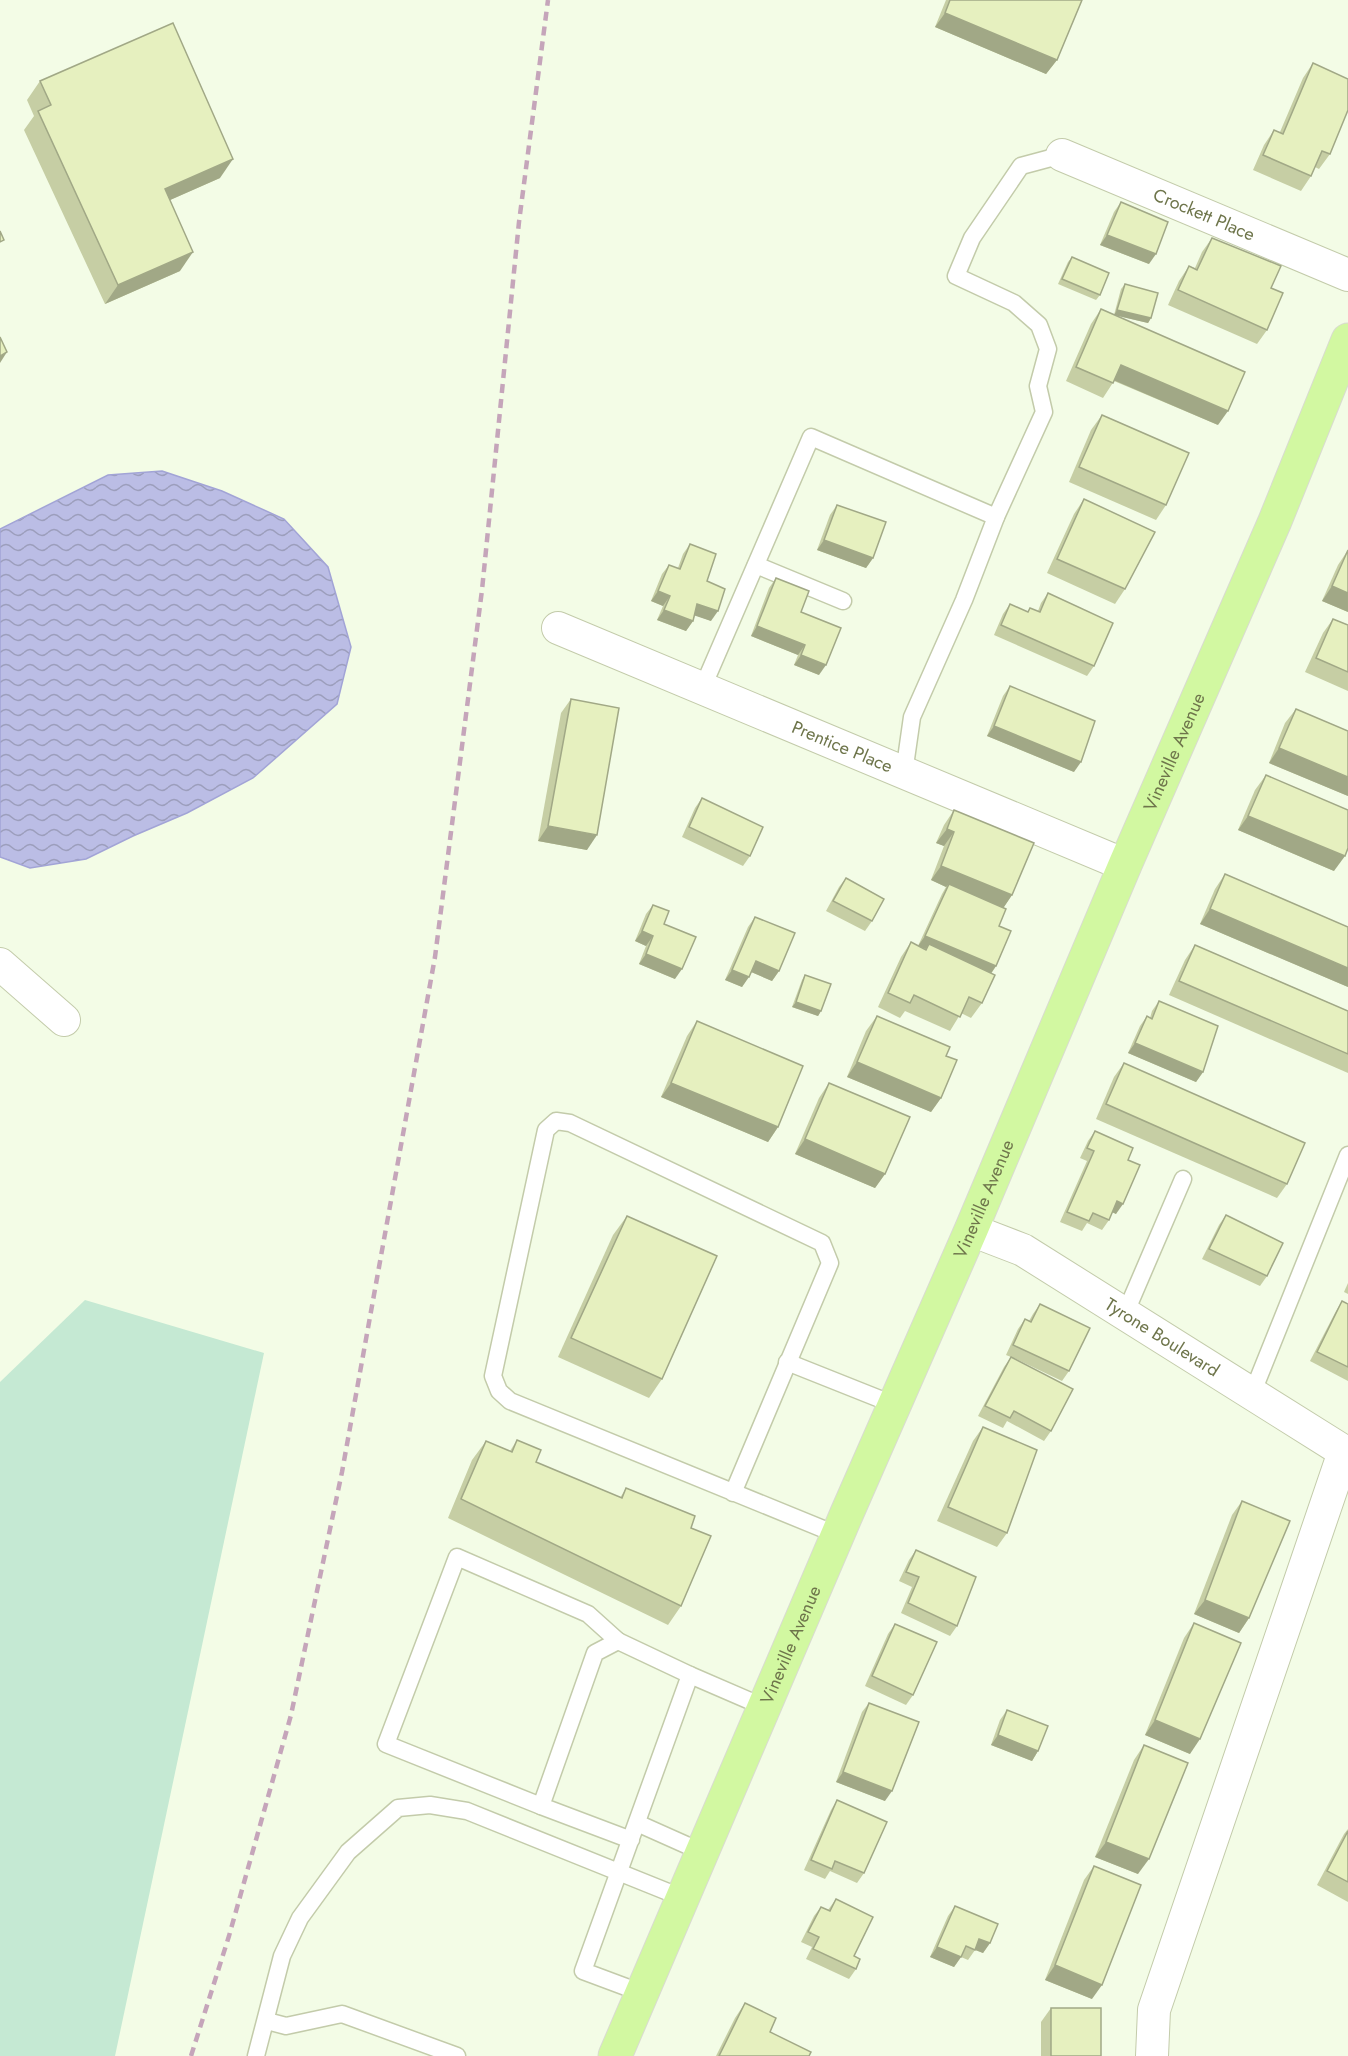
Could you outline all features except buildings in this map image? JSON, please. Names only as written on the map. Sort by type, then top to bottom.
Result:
[{"type":"main road","name":"Vineville Avenue","points":[[615,2056],[1275,520],[1348,340]]},
{"type":"street","name":"Crockett Place","points":[[1062,155],[1348,275]]},
{"type":"street","name":"Prentice Place","points":[[558,628],[1125,865]]},
{"type":"street","points":[[0,964],[64,1020]]},
{"type":"street","name":"Tyrone Boulevard","points":[[971,1230],[1023,1250],[1346,1453]]},
{"type":"street","points":[[1152,2056],[1154,2010],[1346,1453]]},
{"type":"lane","points":[[904,773],[912,717],[964,600],[996,517],[1044,412],[1038,386],[1047,349],[1039,325],[1014,303],[956,276],[972,238],[1021,166],[1062,155]]},
{"type":"lane","points":[[702,689],[811,437],[996,517]]},
{"type":"lane","points":[[756,565],[843,601]]},
{"type":"lane","points":[[733,1493],[830,1263],[822,1243],[570,1123],[556,1121],[546,1130],[493,1376],[499,1391],[510,1401],[733,1493],[838,1535]]},
{"type":"lane","points":[[1252,1394],[1348,1155]]},
{"type":"lane","points":[[1125,1314],[1183,1179]]},
{"type":"lane","points":[[787,1362],[895,1405]]},
{"type":"lane","points":[[631,1840],[386,1744],[457,1557],[588,1614],[618,1641],[764,1707]]},
{"type":"lane","points":[[541,1806],[595,1653],[618,1641]]},
{"type":"lane","points":[[642,1993],[583,1971],[690,1675]]},
{"type":"lane","points":[[256,2056],[267,2021],[282,1956],[300,1918],[348,1852],[398,1808],[430,1805],[466,1811],[683,1898]]},
{"type":"lane","points":[[637,1823],[702,1852]]},
{"type":"lane","points":[[267,2021],[286,2026],[342,2014],[457,2056]]},
{"type":"green space","points":[[85,1300],[264,1353],[115,2056],[0,2056],[0,1382]]},
{"type":"water","points":[[162,471],[222,491],[284,519],[328,567],[351,647],[337,704],[253,778],[187,813],[86,859],[30,868],[0,857],[0,529],[108,475]]},
{"type":"railway","points":[[191,2056],[229,1936],[291,1715],[342,1472],[435,957],[482,590],[519,222],[548,0]]}]
